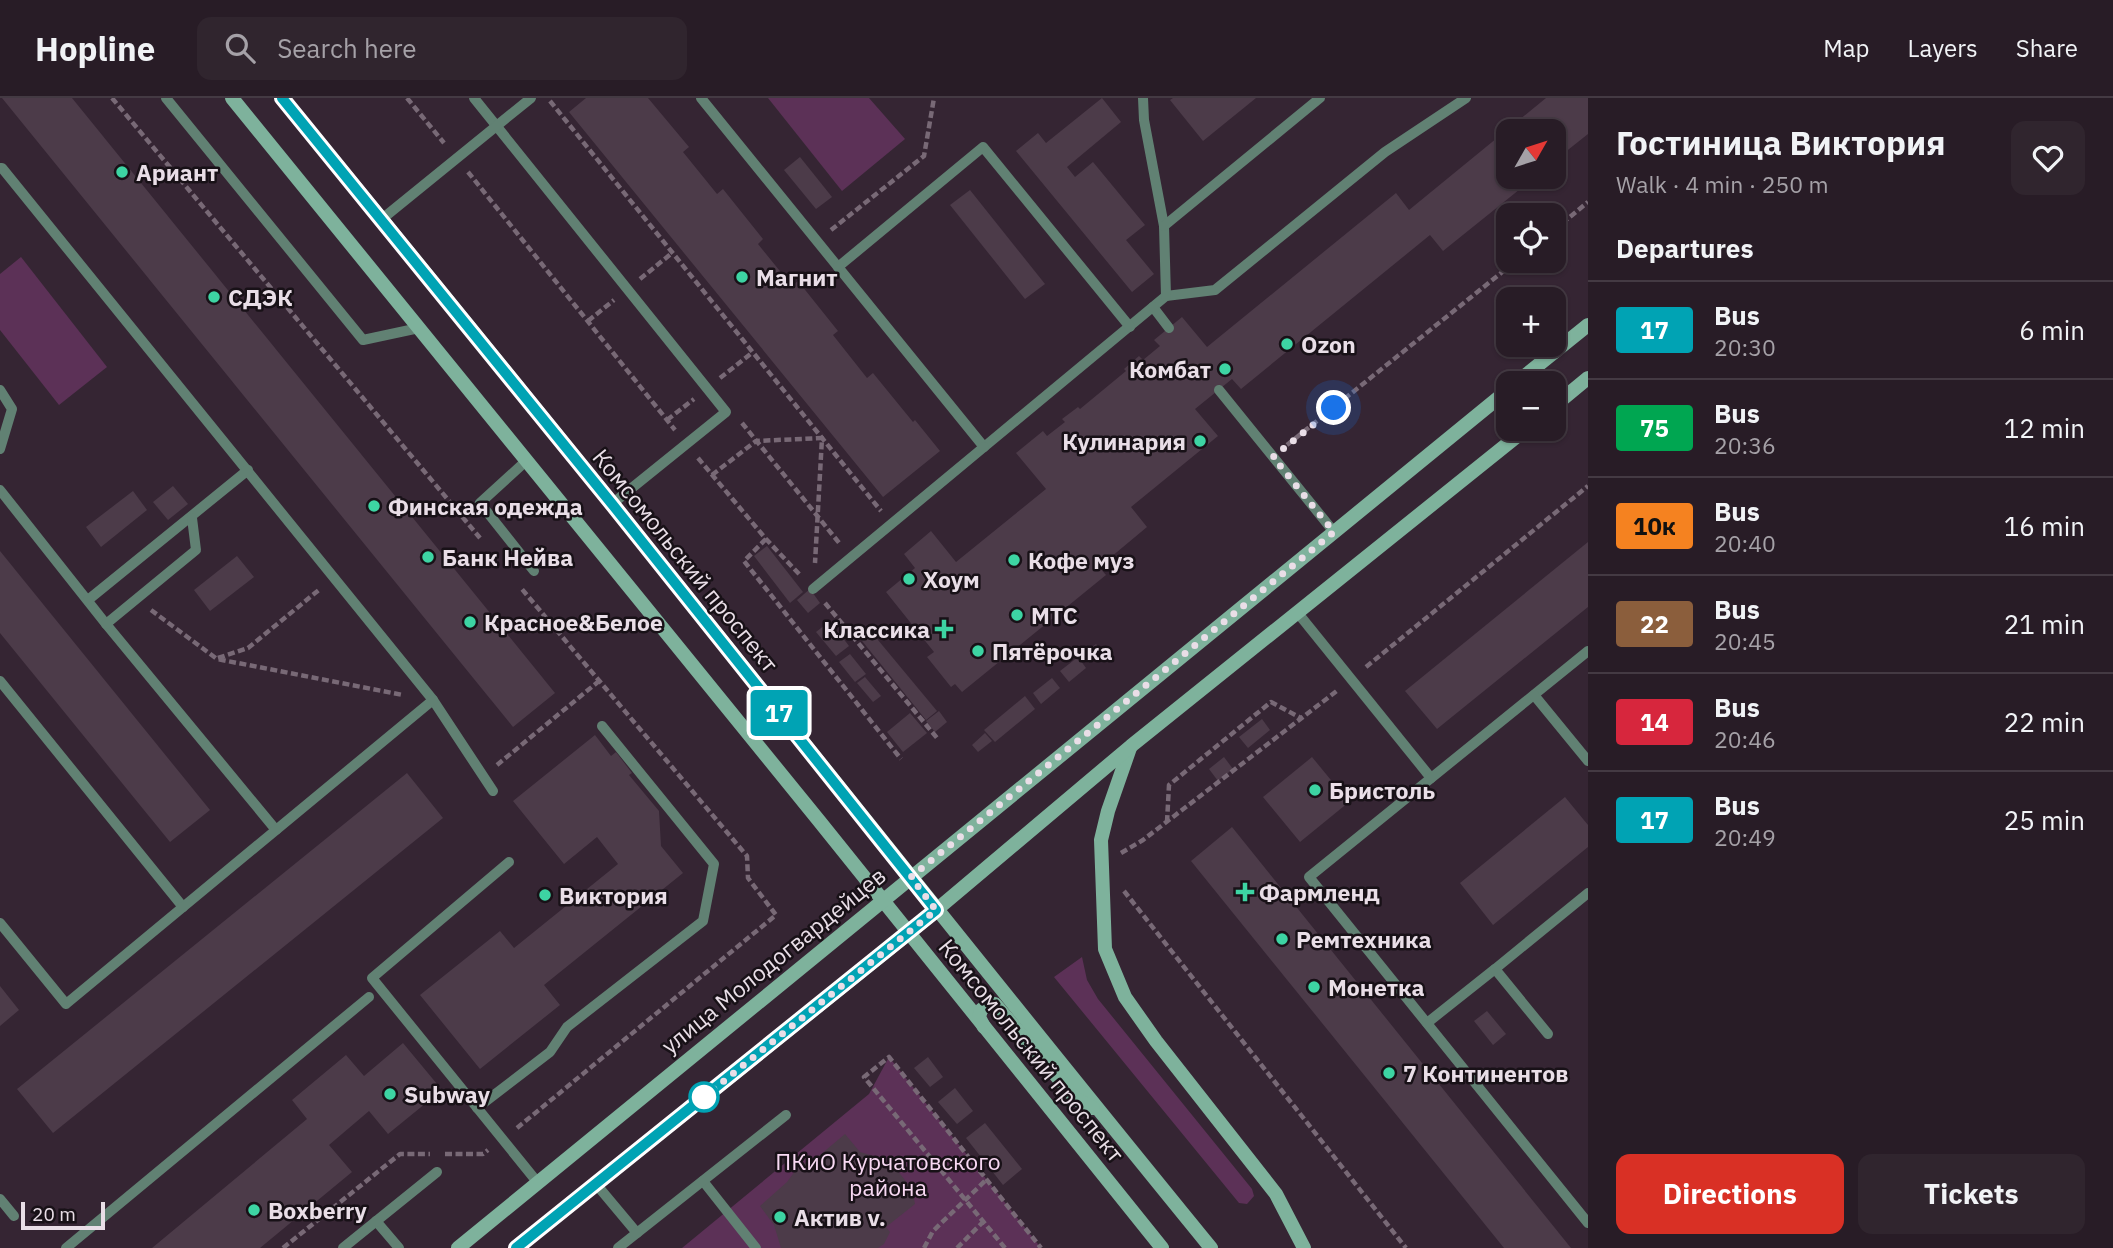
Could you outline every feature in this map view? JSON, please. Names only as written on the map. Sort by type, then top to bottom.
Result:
[{"type":"main road","name":"Комсомольский проспект","points":[[232,98],[1162,1248]]},
{"type":"main road","name":"Комсомольский проспект","points":[[282,98],[1211,1248]]},
{"type":"main road","points":[[1531,371],[1588,325]]},
{"type":"main road","points":[[1566,396],[1588,378]]},
{"type":"main road","name":"улица Молодогвардейцев","points":[[458,1248],[1496,400]]},
{"type":"main road","points":[[516,1248],[909,933],[1131,746],[1511,441]]},
{"type":"main road","points":[[1131,746],[1108,811],[1101,840],[1105,949],[1125,997],[1156,1041],[1276,1194],[1304,1248]]},
{"type":"main road","points":[[984,1027],[979,1017],[981,1010],[990,1003],[995,1004],[1076,1099],[1100,1113]]},
{"type":"lane","points":[[166,98],[363,340],[419,328]]},
{"type":"lane","points":[[474,98],[726,412],[612,504]]},
{"type":"lane","points":[[382,219],[531,98]]},
{"type":"lane","points":[[701,98],[984,447]]},
{"type":"lane","points":[[1143,98],[1144,120],[1164,226],[1166,296]]},
{"type":"lane","points":[[1164,226],[1320,98]]},
{"type":"lane","points":[[813,589],[1166,296],[1215,290],[1385,152],[1466,98]]},
{"type":"lane","points":[[838,267],[983,147],[1130,327]]},
{"type":"lane","points":[[0,168],[11,178],[433,701],[493,791]]},
{"type":"lane","points":[[1153,307],[1169,328]]},
{"type":"lane","points":[[0,390],[12,409],[0,449]]},
{"type":"lane","points":[[1219,390],[1334,532]]},
{"type":"lane","points":[[526,461],[480,503],[534,571]]},
{"type":"lane","points":[[88,600],[248,470]]},
{"type":"lane","points":[[0,489],[106,624],[276,831]]},
{"type":"lane","points":[[106,624],[196,550],[192,518]]},
{"type":"lane","points":[[1297,612],[1431,778]]},
{"type":"lane","points":[[1588,651],[1309,877],[1588,1223]]},
{"type":"lane","points":[[0,681],[183,907]]},
{"type":"lane","points":[[1534,695],[1588,761]]},
{"type":"lane","points":[[0,923],[66,1004],[433,701]]},
{"type":"lane","points":[[477,1108],[550,1052],[567,1027],[703,921],[715,864],[602,726]]},
{"type":"lane","points":[[509,862],[372,978],[538,1183]]},
{"type":"lane","points":[[1427,1023],[1588,893]]},
{"type":"lane","points":[[1495,969],[1548,1034]]},
{"type":"lane","points":[[66,1248],[369,997]]},
{"type":"lane","points":[[618,1248],[786,1115]]},
{"type":"lane","points":[[344,1248],[437,1172]]},
{"type":"lane","points":[[703,1181],[756,1248]]},
{"type":"lane","points":[[596,1184],[637,1233]]},
{"type":"lane","points":[[0,1199],[14,1216]]},
{"type":"lane","points":[[1578,1210],[1588,1202]]},
{"type":"lane","points":[[376,1221],[399,1248]]},
{"type":"path","points":[[112,98],[484,543]]},
{"type":"path","points":[[407,98],[686,444],[766,539],[813,589],[937,738]]},
{"type":"path","points":[[547,98],[893,525]]},
{"type":"path","points":[[817,241],[924,156],[934,98]]},
{"type":"path","points":[[1566,220],[1588,202]]},
{"type":"path","points":[[1273,457],[1501,273]]},
{"type":"path","points":[[726,412],[736,415],[851,558]]},
{"type":"path","points":[[712,475],[756,441],[822,438]]},
{"type":"path","points":[[813,589],[822,438]]},
{"type":"path","points":[[766,539],[744,561],[901,759]]},
{"type":"path","points":[[217,659],[248,648],[334,578]]},
{"type":"path","points":[[283,1248],[400,1154],[483,1154],[776,915],[748,878],[747,856],[519,586]]},
{"type":"path","points":[[136,599],[217,659],[433,701]]},
{"type":"path","points":[[483,777],[599,681]]},
{"type":"path","points":[[1167,822],[1168,785],[1271,702],[1301,718]]},
{"type":"path","points":[[1102,863],[1406,1248]]},
{"type":"path","points":[[1005,1248],[864,1077],[889,1057],[1041,1248]]},
{"type":"path","points":[[924,1248],[933,1231],[986,1180]]},
{"type":"path","points":[[957,1248],[983,1222]]},
{"type":"green space","points":[[768,98],[869,98],[905,139],[842,191]]},
{"type":"green space","points":[[21,257],[107,367],[59,405],[0,330],[0,274]]},
{"type":"green space","points":[[1082,957],[1087,980],[1098,999],[1252,1189],[1254,1196],[1247,1204],[1239,1203],[1054,977]]},
{"type":"green space","name":"ПКиО Курчатовского района","points":[[889,1057],[1041,1248],[682,1248],[869,1094]]},
{"type":"building","points":[[2,98],[72,98],[555,693],[513,727]]},
{"type":"building","points":[[586,98],[648,98],[689,147],[683,152],[717,194],[723,189],[763,239],[758,244],[792,286],[798,281],[838,331],[833,335],[867,378],[873,373],[940,451],[883,497],[569,112]]},
{"type":"building","points":[[1102,98],[1121,122],[1067,167],[1075,177],[1093,162],[1145,225],[1126,240],[1154,274],[1132,292],[1016,151],[1038,133],[1046,143]]},
{"type":"building","points":[[1256,98],[1203,141],[1170,100]]},
{"type":"building","points":[[1546,98],[1588,98],[1588,134],[1566,151],[1566,119],[1520,119]]},
{"type":"building","points":[[1496,139],[1496,189],[1520,189],[1503,203],[1496,203],[1496,208],[1443,251],[1430,235],[1241,389],[1232,379],[1195,409],[1218,436],[1131,507],[1147,527],[1099,567],[1106,575],[962,692],[955,684],[951,687],[927,657],[934,652],[886,592],[915,568],[904,554],[931,531],[956,562],[1046,489],[1016,453],[1043,431],[1047,436],[1065,422],[1062,419],[1078,407],[1080,409],[1126,371],[1124,369],[1139,356],[1143,360],[1160,346],[1154,340],[1182,317],[1207,347],[1396,193],[1409,210]]},
{"type":"building","points":[[800,157],[832,197],[816,209],[784,170]]},
{"type":"building","points":[[970,190],[1045,284],[1025,299],[950,205]]},
{"type":"building","points":[[173,486],[188,504],[168,520],[153,502]]},
{"type":"building","points":[[133,491],[147,510],[101,547],[86,527]]},
{"type":"building","points":[[1588,542],[1588,607],[1437,729],[1405,691]]},
{"type":"building","points":[[767,546],[803,592],[790,603],[754,556]]},
{"type":"building","points":[[0,551],[210,810],[170,842],[0,633]]},
{"type":"building","points":[[237,556],[254,577],[210,611],[194,590]]},
{"type":"building","points":[[810,589],[820,603],[808,613],[797,600]]},
{"type":"building","points":[[830,621],[849,646],[836,656],[816,632]]},
{"type":"building","points":[[868,628],[937,711],[926,720],[858,636]]},
{"type":"building","points":[[1096,644],[1102,652],[1088,663],[1082,655]]},
{"type":"building","points":[[850,654],[866,674],[855,682],[839,662]]},
{"type":"building","points":[[1078,657],[1086,668],[1069,682],[1060,671]]},
{"type":"building","points":[[865,677],[881,696],[873,702],[857,683]]},
{"type":"building","points":[[1052,678],[1060,688],[1041,704],[1033,693]]},
{"type":"building","points":[[1025,696],[1035,709],[995,742],[984,730]]},
{"type":"building","points":[[939,711],[947,722],[935,732],[926,721]]},
{"type":"building","points":[[910,713],[927,733],[903,752],[887,732]]},
{"type":"building","points":[[1262,719],[1270,730],[1248,748],[1239,737]]},
{"type":"building","points":[[985,733],[992,741],[978,752],[972,745]]},
{"type":"building","points":[[595,735],[611,756],[616,752],[632,773],[629,775],[659,811],[661,846],[683,873],[544,985],[560,1005],[480,1069],[420,995],[500,931],[514,948],[618,864],[597,837],[564,864],[513,801]]},
{"type":"building","points":[[1224,757],[1233,769],[1218,781],[1209,769]]},
{"type":"building","points":[[1312,757],[1349,802],[1300,842],[1263,797]]},
{"type":"building","points":[[407,773],[443,818],[53,1133],[17,1089]]},
{"type":"building","points":[[1565,797],[1588,825],[1588,847],[1493,925],[1460,883]]},
{"type":"building","points":[[1232,827],[1571,1248],[1504,1248],[1191,861]]},
{"type":"building","points":[[0,986],[19,1010],[0,1026]]},
{"type":"building","points":[[1487,1011],[1506,1034],[1493,1045],[1474,1021]]},
{"type":"building","points":[[403,1043],[442,1090],[388,1134],[369,1111],[329,1145],[352,1172],[260,1248],[152,1248],[307,1119],[292,1100],[346,1055],[364,1076]]},
{"type":"building","points":[[928,1057],[943,1077],[930,1087],[914,1068]]},
{"type":"building","points":[[955,1088],[973,1111],[957,1124],[938,1102]]},
{"type":"building","points":[[985,1123],[1022,1169],[1003,1185],[966,1138]]},
{"type":"building","points":[[845,1134],[860,1152],[877,1157],[897,1170],[912,1189],[915,1204],[886,1227],[890,1232],[884,1244],[878,1248],[781,1248],[774,1225],[760,1206],[787,1182],[798,1167],[820,1155]]},
{"type":"bus line","name":"17","points":[[282,98],[612,504],[936,910],[516,1248]]},
{"type":"place","name":"Ариант","points":[[122,172]]},
{"type":"place","name":"Магнит","points":[[742,277]]},
{"type":"place","name":"СДЭК","points":[[214,297]]},
{"type":"place","name":"Ozon","points":[[1287,344]]},
{"type":"place","name":"Комбат","points":[[1225,369]]},
{"type":"place","name":"Кулинария","points":[[1200,441]]},
{"type":"place","name":"Финская одежда","points":[[374,506]]},
{"type":"place","name":"Банк Нейва","points":[[428,557]]},
{"type":"place","name":"Кофе муз","points":[[1014,560]]},
{"type":"place","name":"Хоум","points":[[909,579]]},
{"type":"place","name":"МТС","points":[[1017,615]]},
{"type":"place","name":"Красное&Белое","points":[[470,622]]},
{"type":"place","name":"Классика","points":[[944,629]]},
{"type":"place","name":"Пятёрочка","points":[[978,651]]},
{"type":"place","name":"Бристоль","points":[[1315,790]]},
{"type":"place","name":"Фармленд","points":[[1245,892]]},
{"type":"place","name":"Виктория","points":[[545,895]]},
{"type":"place","name":"Ремтехника","points":[[1282,939]]},
{"type":"place","name":"Монетка","points":[[1314,987]]},
{"type":"place","name":"7 Континентов","points":[[1389,1073]]},
{"type":"place","name":"Subway","points":[[390,1094]]},
{"type":"place","name":"Boxberry","points":[[254,1210]]},
{"type":"place","name":"Актив v.","points":[[780,1217]]},
{"type":"route","points":[[704,1097],[936,910],[911,877],[1334,532],[1273,457],[1334,408]]}]
